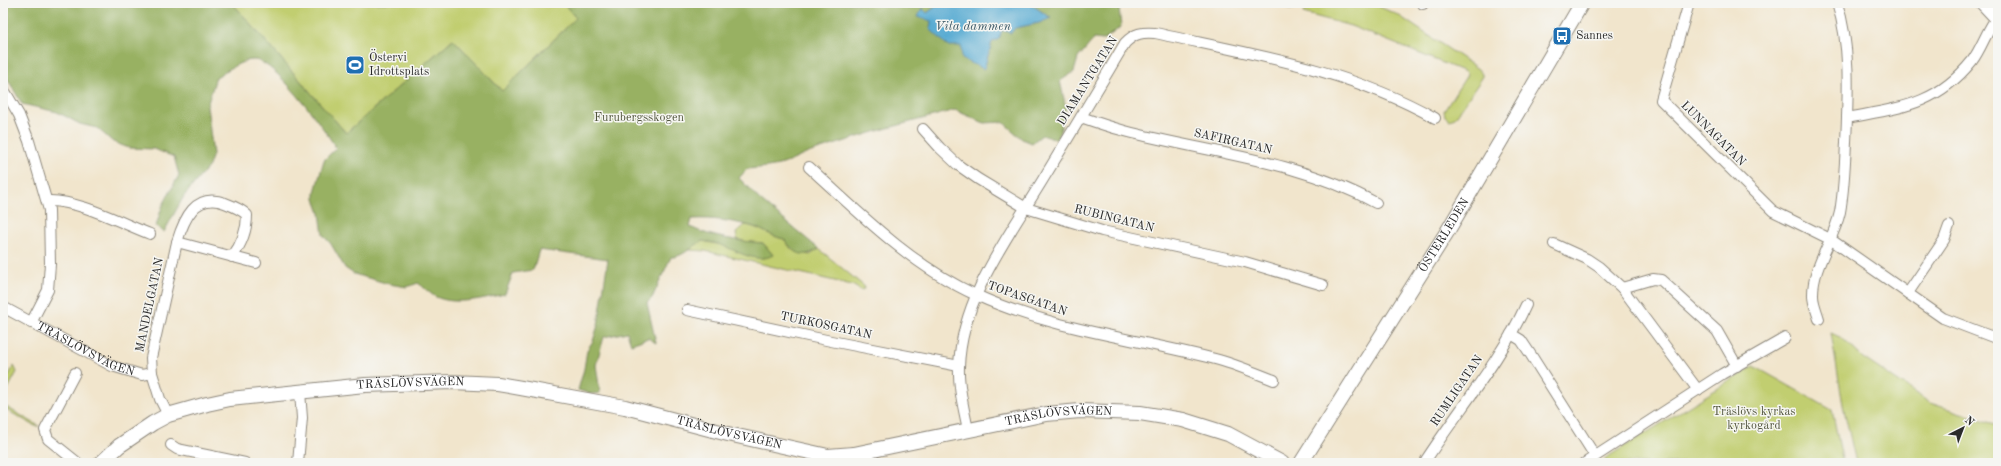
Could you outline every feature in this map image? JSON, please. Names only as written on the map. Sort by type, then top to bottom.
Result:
[{"type":"street","name":"ÖSTERLEDEN","points":[[1301,463],[1447,232],[1582,3]]},
{"type":"street","name":"LUNNAGATAN","points":[[1689,3],[1662,100],[1729,169],[1773,211],[1830,239]]},
{"type":"street","points":[[1819,320],[1813,296],[1815,282],[1840,211],[1844,173],[1847,118],[1846,54],[1842,20],[1837,3]]},
{"type":"street","points":[[1847,118],[1925,100],[1947,86],[1972,61],[1998,18],[1983,3]]},
{"type":"street","name":"DIAMANTGATAN","points":[[968,430],[959,382],[959,366],[968,320],[976,295],[993,262],[1125,43],[1133,36],[1145,32],[1311,68],[1340,77],[1417,108],[1435,118]]},
{"type":"street","points":[[3,88],[19,115],[29,141],[46,201],[50,239],[48,290],[32,323]]},
{"type":"street","name":"SAFIRGATAN","points":[[1081,117],[1124,131],[1257,160],[1320,177],[1376,203]]},
{"type":"street","name":"RUBINGATAN","points":[[923,129],[958,165],[1026,208],[1095,229],[1245,262],[1323,285]]},
{"type":"street","name":"TOPASGATAN","points":[[809,167],[874,227],[929,268],[976,295],[1048,321],[1215,359],[1274,380]]},
{"type":"street","points":[[46,201],[59,200],[79,206],[150,234]]},
{"type":"street","name":"MANDELGATAN","points":[[152,373],[151,358],[177,242],[183,222],[199,204],[208,200],[219,201],[242,210],[247,216],[247,223],[240,247],[232,257]]},
{"type":"street","points":[[1908,293],[1944,240],[1949,226]]},
{"type":"street","points":[[1830,239],[1943,318],[1998,339]]},
{"type":"street","points":[[177,242],[256,263]]},
{"type":"street","points":[[1554,244],[1593,263],[1622,288],[1698,390]]},
{"type":"street","points":[[1622,288],[1653,279],[1661,280],[1717,331],[1737,366]]},
{"type":"street","name":"RUMLIGATAN","points":[[1427,463],[1426,460],[1447,427],[1511,334],[1526,305]]},
{"type":"street","name":"TRÄSLÖVSVÄGEN","points":[[3,307],[112,366],[142,375],[152,373],[160,399],[168,416]]},
{"type":"street","name":"TURKOSGATAN","points":[[687,310],[831,341],[959,366]]},
{"type":"street","points":[[1511,334],[1520,340],[1528,350],[1595,456]]},
{"type":"street","points":[[1585,463],[1698,390],[1785,338]]},
{"type":"street","points":[[75,373],[45,430],[48,439],[78,463]]},
{"type":"street","name":"TRÄSLÖVSVÄGEN","points":[[101,463],[133,437],[168,416],[230,399],[408,382],[498,384],[626,407],[828,459],[1062,412],[1099,411],[1153,414],[1182,420],[1228,434],[1282,463]]},
{"type":"street","points":[[298,463],[302,418],[300,392]]},
{"type":"street","points":[[171,445],[177,449],[244,463]]},
{"type":"green space","name":"Furubergsskogen","points":[[3,3],[234,3],[234,5],[346,133],[453,39],[502,91],[576,18],[563,3],[941,3],[927,13],[923,9],[931,21],[961,46],[984,69],[992,42],[1002,30],[1039,23],[1050,17],[1029,3],[1122,3],[1119,7],[1121,27],[1103,40],[1094,39],[1078,58],[1074,72],[1060,81],[1066,108],[1058,140],[1042,135],[1032,143],[1022,139],[1003,122],[984,123],[955,110],[811,152],[783,164],[747,169],[739,178],[760,200],[819,249],[808,254],[803,254],[795,251],[784,239],[751,226],[722,220],[692,219],[690,227],[699,231],[735,240],[763,243],[773,255],[766,258],[752,257],[716,243],[702,241],[683,254],[671,257],[652,298],[647,303],[656,343],[648,338],[631,344],[627,332],[604,337],[596,365],[600,393],[591,394],[578,390],[584,369],[587,350],[593,341],[598,325],[608,259],[539,250],[533,270],[513,273],[505,294],[462,301],[444,300],[436,297],[418,283],[407,287],[389,284],[354,274],[345,268],[331,244],[323,235],[320,213],[315,199],[315,192],[324,160],[336,148],[311,112],[287,84],[275,72],[264,64],[255,60],[240,63],[216,77],[207,106],[213,154],[209,166],[184,196],[164,232],[156,226],[162,207],[179,175],[174,157],[154,149],[129,148],[113,142],[97,128],[80,124],[57,112],[22,104],[3,71]]},
{"type":"green space","name":"Östervi Idrottsplats","points":[[234,3],[563,3],[576,18],[502,91],[453,39],[346,133],[234,5]]},
{"type":"green space","points":[[1269,3],[1311,3],[1308,7],[1292,9]]},
{"type":"green space","points":[[1310,3],[1375,3],[1380,7],[1398,15],[1478,69],[1482,74],[1482,78],[1455,118],[1449,120],[1445,116],[1444,111],[1467,75],[1465,72],[1351,26],[1303,13]]},
{"type":"green space","points":[[745,225],[784,239],[792,250],[810,255],[819,249],[865,287],[862,291],[852,285],[705,251],[689,250],[691,244],[702,241],[773,255],[763,243],[746,242],[737,239],[736,233]]},
{"type":"green space","points":[[1831,333],[1842,338],[1863,358],[1930,403],[1998,425],[1998,463],[1856,463],[1843,405]]},
{"type":"green space","points":[[14,366],[17,372],[3,398],[3,385]]},
{"type":"green space","name":"Träslövs kyrkas kyrkogård","points":[[1754,366],[1832,410],[1843,463],[1607,463],[1604,459]]},
{"type":"green space","points":[[3,405],[39,426],[35,426],[3,408]]},
{"type":"water","name":"Vita dammen","points":[[941,3],[1029,3],[1051,18],[1039,23],[1015,28],[1011,33],[1002,30],[999,39],[992,42],[984,69],[962,59],[961,46],[948,46],[930,29],[931,21],[918,17],[922,8],[927,13]]},
{"type":"place","name":"Sannes","points":[[1562,36]]},
{"type":"place","name":"Östervi Idrottsplats","points":[[355,65]]}]
